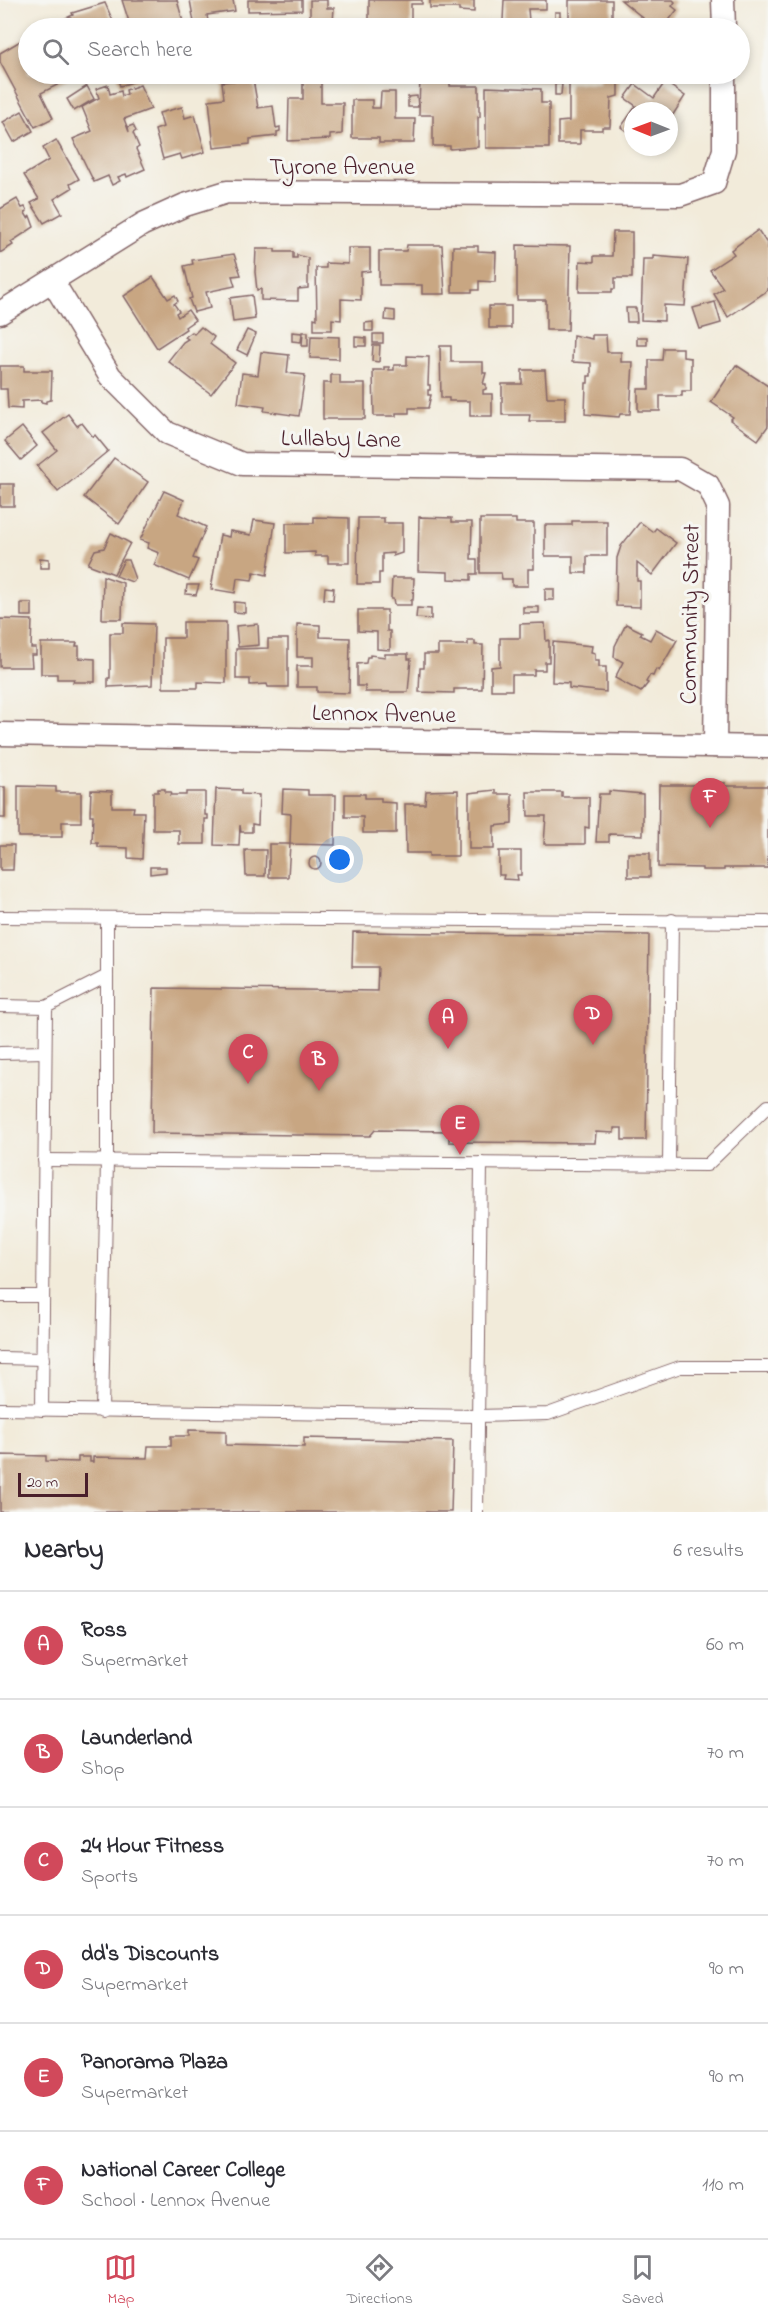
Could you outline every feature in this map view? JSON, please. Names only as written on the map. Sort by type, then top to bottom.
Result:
[{"type":"street","points":[[723,0],[724,18]]},
{"type":"street","name":"Tyrone Avenue","points":[[0,313],[143,224],[185,206],[227,192],[680,195],[714,183],[724,150],[724,84]]},
{"type":"street","name":"Lullaby Lane","points":[[53,282],[110,376],[167,433],[242,464],[680,469],[708,484]]},
{"type":"street","name":"Community Street","points":[[708,484],[718,506],[715,746]]},
{"type":"street","name":"Lennox Avenue","points":[[0,734],[768,747]]},
{"type":"lane","points":[[0,917],[278,917],[768,922]]},
{"type":"lane","points":[[102,1412],[107,1160],[107,918]]},
{"type":"lane","points":[[669,1164],[672,920]]},
{"type":"lane","points":[[0,1006],[45,1007],[107,976]]},
{"type":"lane","points":[[42,1410],[45,1007]]},
{"type":"lane","points":[[0,1053],[45,1052]]},
{"type":"lane","points":[[44,1160],[707,1165],[768,1106]]},
{"type":"lane","points":[[477,1512],[481,1163]]},
{"type":"lane","points":[[0,1296],[43,1296]]},
{"type":"lane","points":[[0,1358],[43,1359]]},
{"type":"lane","points":[[0,1409],[478,1416],[548,1414],[680,1367],[768,1367]]},
{"type":"building","points":[[122,0],[177,0],[182,18],[128,18]]},
{"type":"building","points":[[190,0],[233,0],[235,11],[207,15],[207,18],[193,18]]},
{"type":"building","points":[[248,0],[302,0],[302,10],[248,11]]},
{"type":"building","points":[[310,0],[327,0],[327,8],[334,8],[333,18],[310,18]]},
{"type":"building","points":[[369,0],[422,0],[422,4],[411,4],[411,18],[369,18]]},
{"type":"building","points":[[430,0],[474,0],[474,12],[459,11],[459,8],[430,8]]},
{"type":"building","points":[[504,0],[546,0],[546,9],[528,9],[529,18],[503,18]]},
{"type":"building","points":[[569,0],[612,0],[612,18],[569,18]]},
{"type":"building","points":[[621,0],[673,0],[675,2],[672,6],[677,10],[671,18],[643,18]]},
{"type":"building","points":[[105,3],[112,18],[66,18],[73,15],[72,13]]},
{"type":"building","points":[[555,12],[560,12],[560,18],[555,18]]},
{"type":"building","points":[[18,42],[18,84],[59,84],[41,93],[53,118],[35,127],[0,62],[0,53]]},
{"type":"building","points":[[222,84],[254,84],[258,108],[273,106],[276,128],[280,127],[277,136],[250,139],[250,144],[214,148],[209,100],[224,98]]},
{"type":"building","points":[[303,84],[321,84],[321,103],[343,103],[342,134],[330,135],[330,139],[288,141],[289,99],[303,99]]},
{"type":"building","points":[[420,84],[479,86],[478,147],[450,149],[450,146],[433,146],[433,115],[419,115]]},
{"type":"building","points":[[555,84],[562,84],[561,95],[555,95]]},
{"type":"building","points":[[569,84],[618,84],[618,96],[611,98],[610,127],[602,127],[602,130],[580,130],[580,144],[558,144],[558,122],[569,121]]},
{"type":"building","points":[[635,84],[654,98],[664,84],[668,84],[685,96],[678,107],[678,102],[630,102],[625,98]]},
{"type":"building","points":[[108,85],[110,94],[121,91],[122,96],[127,94],[126,90],[140,85],[151,109],[124,119],[129,132],[128,127],[133,125],[136,131],[133,133],[139,147],[136,149],[145,169],[127,177],[126,174],[118,177],[120,181],[112,185],[108,176],[94,182],[73,139],[92,131],[82,107],[99,98],[96,89]]},
{"type":"building","points":[[87,86],[94,99],[74,111],[67,99]]},
{"type":"building","points":[[486,87],[541,89],[541,103],[549,103],[549,148],[486,148]]},
{"type":"building","points":[[381,92],[395,92],[395,119],[415,119],[414,143],[379,143],[379,138],[352,138],[352,100],[372,100],[372,108],[380,108]]},
{"type":"building","points":[[417,96],[418,107],[408,107],[408,97]]},
{"type":"building","points":[[182,107],[185,118],[195,115],[205,152],[182,159],[180,154],[163,159],[155,130],[163,127],[159,113]]},
{"type":"building","points":[[22,111],[33,131],[14,142],[3,122]]},
{"type":"building","points":[[56,140],[79,179],[70,184],[72,188],[54,199],[62,213],[44,223],[31,203],[39,199],[24,175],[49,160],[43,148]]},
{"type":"building","points":[[17,199],[22,208],[25,207],[27,211],[25,213],[28,218],[30,216],[34,227],[11,242],[13,245],[0,253],[0,209]]},
{"type":"building","points":[[758,230],[768,245],[768,290],[728,317],[714,294],[723,288],[710,270],[734,254],[731,250]]},
{"type":"building","points":[[613,232],[632,232],[632,278],[615,278],[615,289],[612,289],[612,292],[579,292],[580,261],[594,262],[594,256],[612,256]]},
{"type":"building","points":[[407,245],[442,245],[445,294],[422,294],[422,285],[379,285],[379,251],[406,251]]},
{"type":"building","points":[[517,245],[570,246],[568,330],[546,330],[546,300],[517,300]]},
{"type":"building","points":[[453,246],[478,246],[478,251],[496,252],[495,282],[479,281],[479,290],[452,292]]},
{"type":"building","points":[[348,248],[370,248],[370,271],[361,272],[361,300],[341,299],[341,320],[332,319],[332,330],[314,330],[314,318],[317,319],[316,268],[326,268],[326,263],[348,264]]},
{"type":"building","points":[[256,249],[293,252],[293,258],[297,258],[297,255],[308,258],[308,288],[298,289],[298,301],[261,300],[261,289],[257,290],[255,272]]},
{"type":"building","points":[[234,254],[241,275],[232,276],[235,286],[206,292],[210,308],[194,312],[189,299],[192,298],[184,266],[193,264],[192,260]]},
{"type":"building","points":[[653,256],[688,259],[685,306],[664,305],[664,321],[641,320],[643,259],[653,259]]},
{"type":"building","points":[[153,277],[168,299],[175,295],[178,301],[174,304],[179,311],[176,313],[178,317],[188,310],[195,320],[185,327],[186,329],[157,348],[124,296]]},
{"type":"building","points":[[252,295],[255,319],[233,322],[230,298]]},
{"type":"building","points":[[715,302],[721,323],[700,329],[693,308]]},
{"type":"building","points":[[489,306],[511,306],[511,328],[489,328]]},
{"type":"building","points":[[626,308],[636,308],[637,322],[627,322]]},
{"type":"building","points":[[386,310],[395,311],[395,321],[385,320]]},
{"type":"building","points":[[373,322],[373,331],[365,331],[365,323]]},
{"type":"building","points":[[201,327],[214,337],[210,344],[235,363],[211,394],[168,361],[188,339],[185,337],[192,332],[194,334]]},
{"type":"building","points":[[247,330],[256,334],[247,355],[237,350]]},
{"type":"building","points":[[292,332],[302,333],[301,342],[292,341]]},
{"type":"building","points":[[303,332],[308,332],[308,346],[302,346]]},
{"type":"building","points":[[373,334],[383,334],[383,343],[373,343]]},
{"type":"building","points":[[573,335],[592,339],[592,335],[606,335],[607,352],[621,352],[621,362],[633,362],[630,414],[620,414],[619,417],[585,414],[586,383],[588,383],[588,376],[591,376],[591,363],[572,362]]},
{"type":"building","points":[[311,336],[339,337],[339,359],[310,358]]},
{"type":"building","points":[[355,337],[366,338],[366,346],[355,346]]},
{"type":"building","points":[[637,337],[647,337],[647,345],[637,345]]},
{"type":"building","points":[[373,345],[380,345],[379,362],[372,361]]},
{"type":"building","points":[[440,346],[451,346],[451,362],[483,362],[483,373],[486,373],[483,384],[486,384],[486,389],[483,390],[483,394],[492,394],[492,416],[470,416],[470,401],[449,401],[449,398],[441,398]]},
{"type":"building","points":[[663,348],[683,348],[683,357],[691,358],[691,391],[682,391],[682,396],[660,396],[660,411],[638,411],[638,389],[649,389],[649,360],[662,360]]},
{"type":"building","points":[[261,352],[289,355],[287,373],[305,375],[299,416],[264,411],[265,407],[238,403],[242,373],[258,375]]},
{"type":"building","points":[[407,356],[429,357],[428,385],[430,385],[430,390],[428,390],[428,395],[431,395],[428,408],[409,408],[409,413],[396,413],[396,416],[374,416],[373,370],[384,370],[384,367],[389,367],[389,370],[394,370],[394,365],[407,365]]},
{"type":"building","points":[[736,365],[768,386],[768,426],[758,440],[730,420],[733,417],[711,402]]},
{"type":"building","points":[[0,366],[24,366],[24,371],[52,371],[51,400],[46,403],[41,400],[22,401],[22,409],[8,408],[7,389],[0,389]]},
{"type":"building","points":[[522,370],[545,370],[547,397],[565,397],[565,421],[529,421],[530,415],[502,415],[502,384],[522,384]]},
{"type":"building","points":[[331,375],[340,375],[340,384],[365,384],[365,419],[323,419],[323,383],[331,383]]},
{"type":"building","points":[[68,414],[77,426],[82,423],[93,437],[95,435],[108,451],[58,492],[37,466],[57,450],[43,433]]},
{"type":"building","points":[[22,427],[37,446],[21,460],[5,441]]},
{"type":"building","points":[[114,458],[148,482],[119,524],[84,497]]},
{"type":"building","points":[[0,484],[14,484],[14,506],[0,506]]},
{"type":"building","points":[[164,491],[184,500],[178,514],[206,527],[193,558],[198,560],[189,580],[154,565],[159,553],[147,548],[149,543],[140,540]]},
{"type":"building","points":[[314,517],[349,518],[349,563],[328,563],[328,556],[315,556],[315,552],[286,553],[286,523],[314,523]]},
{"type":"building","points":[[419,517],[452,518],[452,522],[472,522],[471,559],[477,559],[477,574],[471,574],[471,580],[448,579],[448,572],[418,571]]},
{"type":"building","points":[[358,518],[384,518],[384,523],[402,523],[402,553],[393,556],[393,553],[382,554],[382,573],[379,573],[379,584],[357,584]]},
{"type":"building","points":[[480,519],[516,519],[516,523],[534,523],[534,569],[528,569],[528,586],[512,586],[512,579],[502,579],[501,573],[480,573]]},
{"type":"building","points":[[254,520],[275,523],[267,575],[254,572],[252,580],[237,578],[235,593],[211,589],[220,535],[229,537],[230,531],[251,535]]},
{"type":"building","points":[[572,521],[607,521],[607,556],[587,556],[587,573],[573,573],[573,556],[545,556],[545,525],[572,525]]},
{"type":"building","points":[[640,522],[653,532],[656,528],[676,543],[652,575],[637,563],[640,607],[616,606],[617,558],[621,546]]},
{"type":"building","points":[[111,533],[130,543],[114,574],[88,564],[95,550],[104,548]]},
{"type":"building","points":[[40,558],[49,559],[49,568],[40,568]]},
{"type":"building","points":[[124,560],[128,560],[135,579],[132,582],[116,576]]},
{"type":"building","points":[[103,576],[123,583],[122,619],[102,619]]},
{"type":"building","points":[[392,578],[414,578],[411,605],[394,605],[391,599]]},
{"type":"building","points":[[187,585],[199,585],[196,595],[186,594]]},
{"type":"building","points":[[325,587],[334,588],[333,600],[324,599]]},
{"type":"building","points":[[545,589],[554,589],[554,600],[545,600]]},
{"type":"building","points":[[234,602],[245,603],[245,613],[234,612]]},
{"type":"building","points":[[21,603],[32,603],[32,616],[21,616]]},
{"type":"building","points":[[523,607],[539,607],[539,613],[523,613]]},
{"type":"building","points":[[417,608],[431,609],[431,619],[416,618]]},
{"type":"building","points":[[358,610],[387,610],[390,650],[377,649],[377,632],[358,631]]},
{"type":"building","points":[[0,619],[32,620],[31,648],[36,648],[36,655],[31,655],[32,667],[0,667]]},
{"type":"building","points":[[183,622],[226,622],[226,683],[198,682],[198,688],[163,688],[163,638],[183,638]]},
{"type":"building","points":[[123,623],[154,624],[152,685],[108,687],[110,633],[123,633]]},
{"type":"building","points":[[545,623],[546,641],[549,640],[549,662],[545,662],[545,670],[534,670],[534,675],[512,675],[512,690],[491,690],[491,667],[500,666],[500,638],[520,638],[520,624]]},
{"type":"building","points":[[258,624],[259,645],[238,647],[236,626]]},
{"type":"building","points":[[297,624],[320,625],[320,637],[350,638],[349,693],[317,692],[317,687],[297,687],[297,666],[313,666],[313,657],[297,657]]},
{"type":"building","points":[[626,624],[642,632],[640,635],[650,640],[656,629],[677,640],[659,671],[656,669],[653,676],[650,675],[646,682],[648,683],[641,692],[615,678],[623,662],[614,657],[615,646]]},
{"type":"building","points":[[268,639],[288,639],[288,687],[268,687],[267,684],[250,685],[250,679],[236,679],[236,649],[268,648]]},
{"type":"building","points":[[468,641],[475,641],[475,645],[483,645],[482,689],[454,689],[454,693],[419,692],[420,668],[424,668],[424,654],[438,654],[438,645],[468,645]]},
{"type":"building","points":[[553,642],[592,646],[591,652],[595,653],[595,660],[599,660],[599,667],[606,667],[606,692],[569,688],[569,683],[552,682]]},
{"type":"building","points":[[41,643],[77,643],[79,658],[95,659],[95,682],[73,682],[74,679],[57,679],[57,674],[41,674]]},
{"type":"building","points":[[385,654],[408,654],[408,659],[411,659],[408,692],[365,692],[365,686],[357,686],[357,664],[366,663],[370,655],[385,657]]},
{"type":"building","points":[[703,783],[725,783],[724,786],[768,786],[768,868],[702,870],[702,868],[658,867],[659,785],[703,785]]},
{"type":"building","points":[[18,786],[56,787],[56,792],[81,792],[81,822],[62,822],[62,837],[18,837]]},
{"type":"building","points":[[0,787],[5,787],[5,818],[0,818]]},
{"type":"building","points":[[158,789],[171,792],[170,795],[205,792],[205,815],[208,815],[208,819],[205,819],[205,844],[179,844],[179,830],[153,830],[153,792],[158,792]]},
{"type":"building","points":[[216,789],[241,790],[241,794],[259,795],[258,825],[252,824],[252,832],[241,832],[240,825],[239,846],[214,845]]},
{"type":"building","points":[[283,789],[308,790],[308,795],[336,795],[335,845],[290,844],[291,814],[282,813]]},
{"type":"building","points":[[91,790],[112,791],[112,807],[134,807],[133,812],[144,812],[142,859],[128,858],[128,848],[98,847],[98,843],[92,843]]},
{"type":"building","points":[[458,790],[458,856],[406,853],[405,804],[425,804],[426,791]]},
{"type":"building","points":[[496,790],[496,794],[512,794],[512,824],[494,826],[494,849],[469,849],[469,793]]},
{"type":"building","points":[[609,791],[643,794],[643,835],[609,834],[609,842],[596,842],[599,794],[609,794]]},
{"type":"building","points":[[527,792],[562,792],[562,797],[589,797],[589,828],[585,827],[585,844],[544,844],[546,816],[528,816]]},
{"type":"building","points":[[345,794],[365,794],[365,798],[381,798],[381,802],[396,803],[396,833],[363,833],[363,817],[345,817]]},
{"type":"building","points":[[269,844],[290,844],[288,877],[269,877]]},
{"type":"building","points":[[0,845],[14,845],[13,870],[0,870]]},
{"type":"building","points":[[245,850],[266,850],[265,876],[246,876]]},
{"type":"building","points":[[499,851],[521,851],[521,875],[517,875],[518,880],[503,879],[504,875],[499,875]]},
{"type":"building","points":[[628,853],[650,853],[650,877],[628,877]]},
{"type":"building","points":[[317,857],[320,858],[320,868],[313,869],[310,868],[309,861],[310,858]]},
{"type":"building","points":[[150,867],[166,867],[166,872],[150,874]]},
{"type":"building","points":[[353,932],[649,935],[646,1140],[622,1140],[622,1128],[614,1128],[614,1133],[596,1132],[595,1143],[449,1142],[449,1131],[375,1130],[370,1136],[152,1133],[154,988],[377,991],[378,967],[352,967]]},
{"type":"building","points":[[189,1430],[226,1431],[226,1445],[304,1447],[304,1438],[453,1441],[451,1512],[0,1512],[0,1455],[46,1456],[46,1461],[78,1462],[78,1457],[90,1457],[90,1462],[93,1462],[93,1457],[147,1458],[148,1446],[171,1446],[171,1436],[189,1436]]},
{"type":"place","name":"National Career College","points":[[710,828]]},
{"type":"place","name":"dd's Discounts","points":[[593,1045]]},
{"type":"place","name":"Ross","points":[[448,1049]]},
{"type":"place","name":"24 Hour Fitness","points":[[248,1084]]},
{"type":"place","name":"Launderland","points":[[319,1091]]},
{"type":"place","name":"Panorama Plaza","points":[[460,1155]]}]
